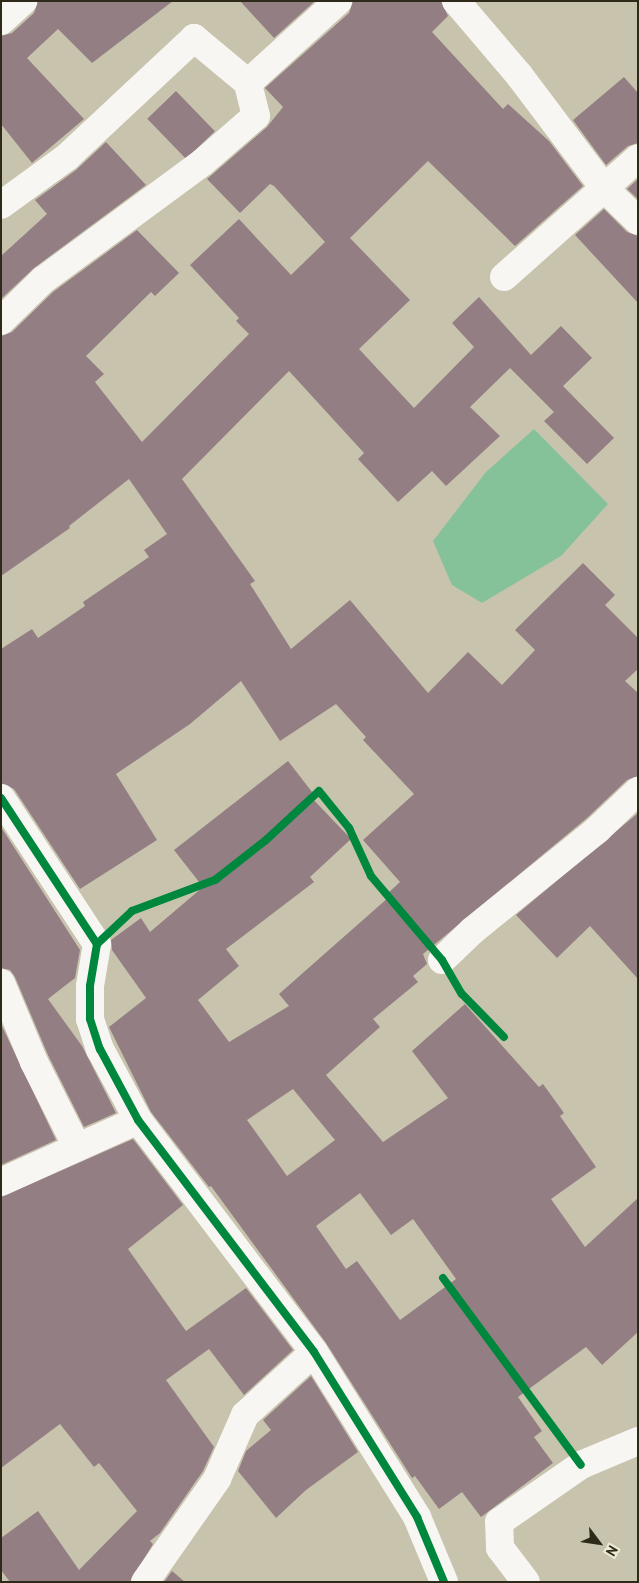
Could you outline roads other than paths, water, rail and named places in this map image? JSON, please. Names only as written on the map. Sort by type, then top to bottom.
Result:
[{"type":"street","points":[[1,21],[23,1]]},
{"type":"street","points":[[248,84],[338,1]]},
{"type":"street","points":[[456,1],[518,75],[604,188],[638,221]]},
{"type":"street","points":[[1,205],[67,156],[194,38],[248,84],[256,116],[203,162],[44,280],[1,321]]},
{"type":"street","points":[[504,277],[638,158]]},
{"type":"street","points":[[442,960],[472,931],[597,830],[638,790]]},
{"type":"street","points":[[1,798],[97,944],[90,986],[90,1019],[100,1049],[138,1120],[314,1352],[417,1517],[444,1582]]},
{"type":"street","points":[[1,983],[34,1062],[77,1146]]},
{"type":"street","points":[[1,1182],[23,1175],[77,1146],[138,1120]]},
{"type":"street","points":[[145,1582],[217,1479],[245,1415],[314,1352]]},
{"type":"street","points":[[526,1582],[500,1548],[499,1522],[582,1465],[638,1440]]}]
